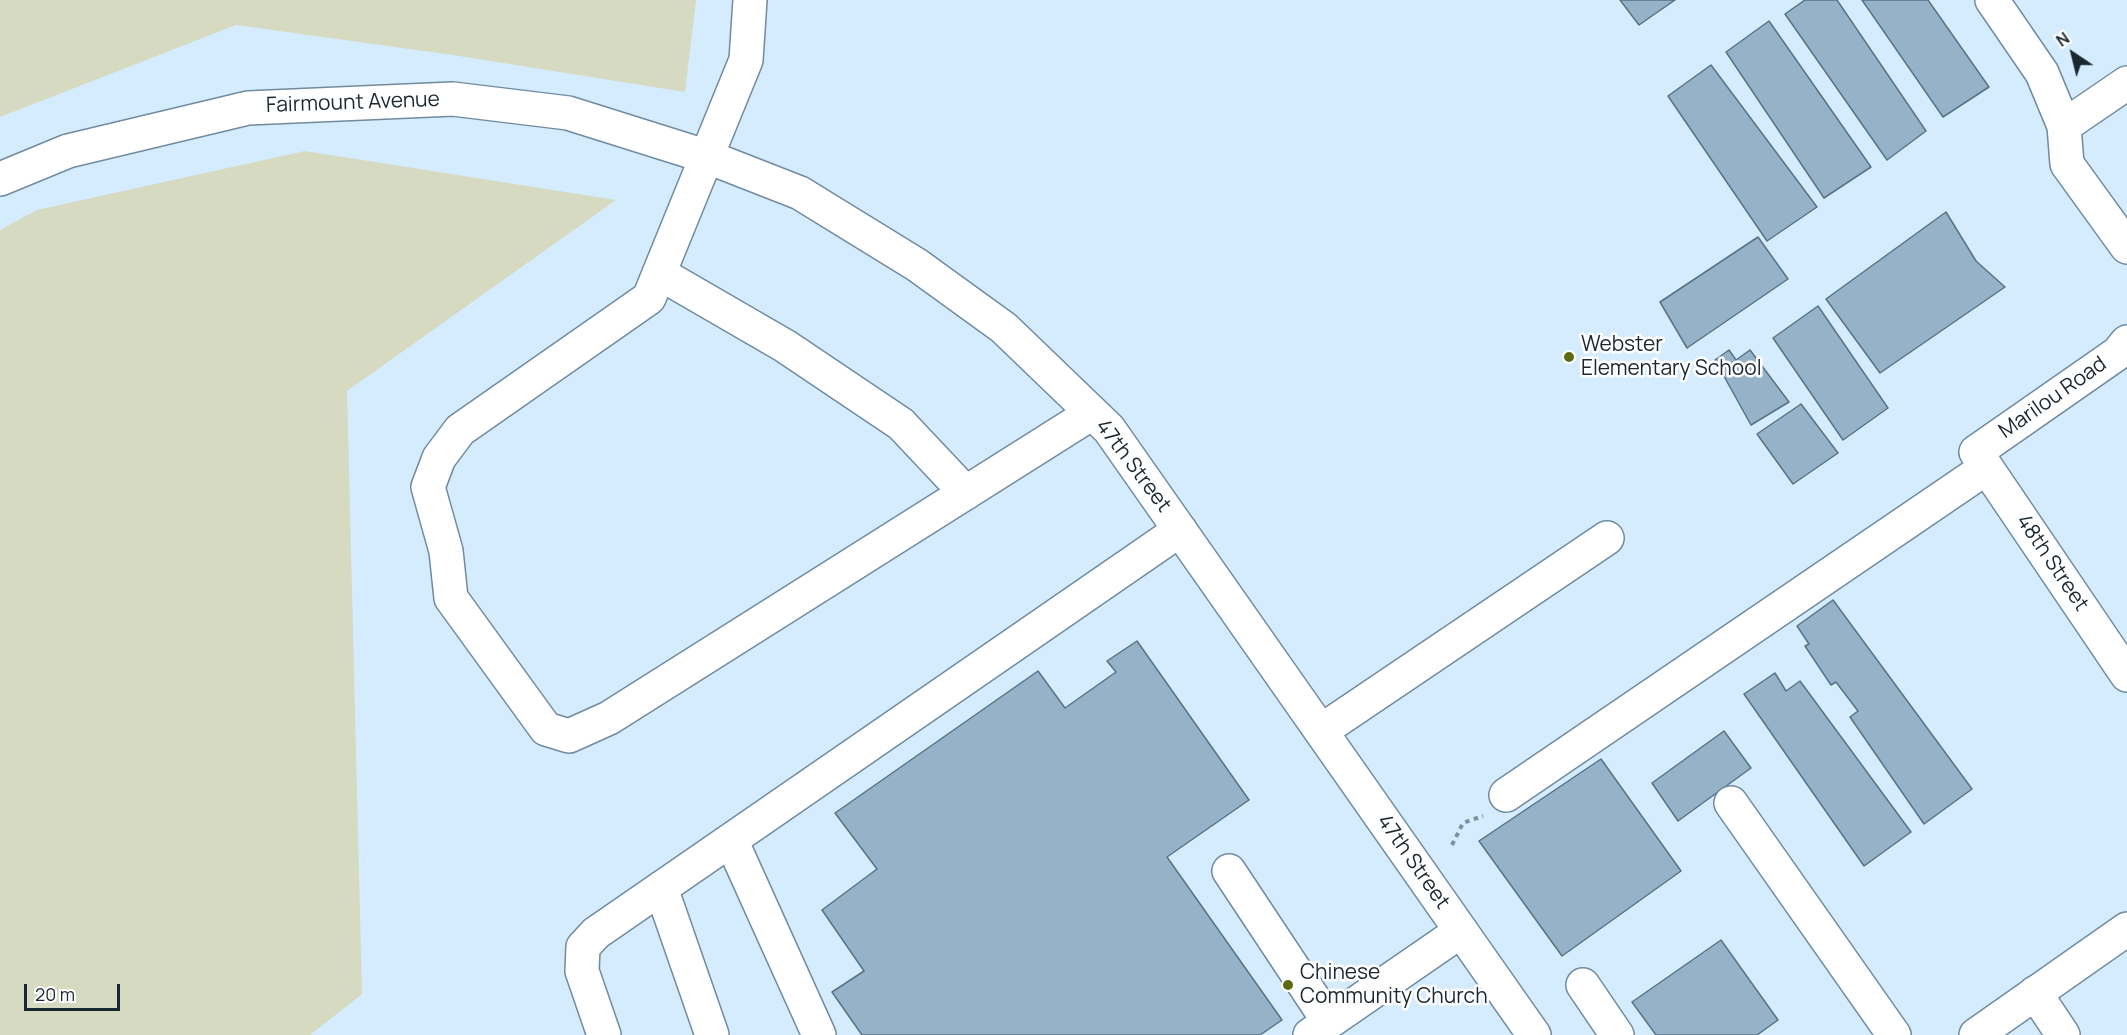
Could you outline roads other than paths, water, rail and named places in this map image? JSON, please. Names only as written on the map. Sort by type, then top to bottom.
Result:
[{"type":"main road","points":[[750,0],[746,60],[650,298],[460,430],[439,458],[428,487],[446,550],[451,598],[546,729],[569,736],[609,718],[1092,413]]},
{"type":"main road","points":[[1992,0],[2042,73],[2064,126],[2067,164],[2127,247]]},
{"type":"main road","points":[[2064,126],[2127,83]]},
{"type":"main road","name":"Fairmount Avenue","points":[[0,179],[68,152],[248,108],[453,99],[568,113],[708,157]]},
{"type":"main road","name":"47th Street","points":[[708,157],[800,194],[917,265],[1004,328],[1109,429],[1534,1035]]},
{"type":"main road","points":[[659,273],[785,346],[901,424],[966,493]]},
{"type":"main road","name":"Marilou Road","points":[[1506,795],[1981,460],[2118,353],[2127,342]]},
{"type":"main road","name":"48th Street","points":[[1981,460],[2127,675]]},
{"type":"main road","points":[[604,1035],[582,971],[583,947],[596,933],[1180,530]]},
{"type":"main road","points":[[1321,731],[1607,538]]},
{"type":"main road","points":[[1731,803],[1894,1035]]},
{"type":"main road","points":[[731,840],[819,1035]]},
{"type":"main road","points":[[1230,871],[1320,1028],[1461,931]]},
{"type":"main road","points":[[661,888],[712,1035]]},
{"type":"main road","points":[[1976,1035],[2127,929]]},
{"type":"main road","points":[[1583,986],[1617,1035]]},
{"type":"main road","points":[[2035,993],[2063,1035]]},
{"type":"place","name":"Webster Elementary School","points":[[1569,357]]},
{"type":"place","name":"Chinese Community Church","points":[[1288,985]]}]
